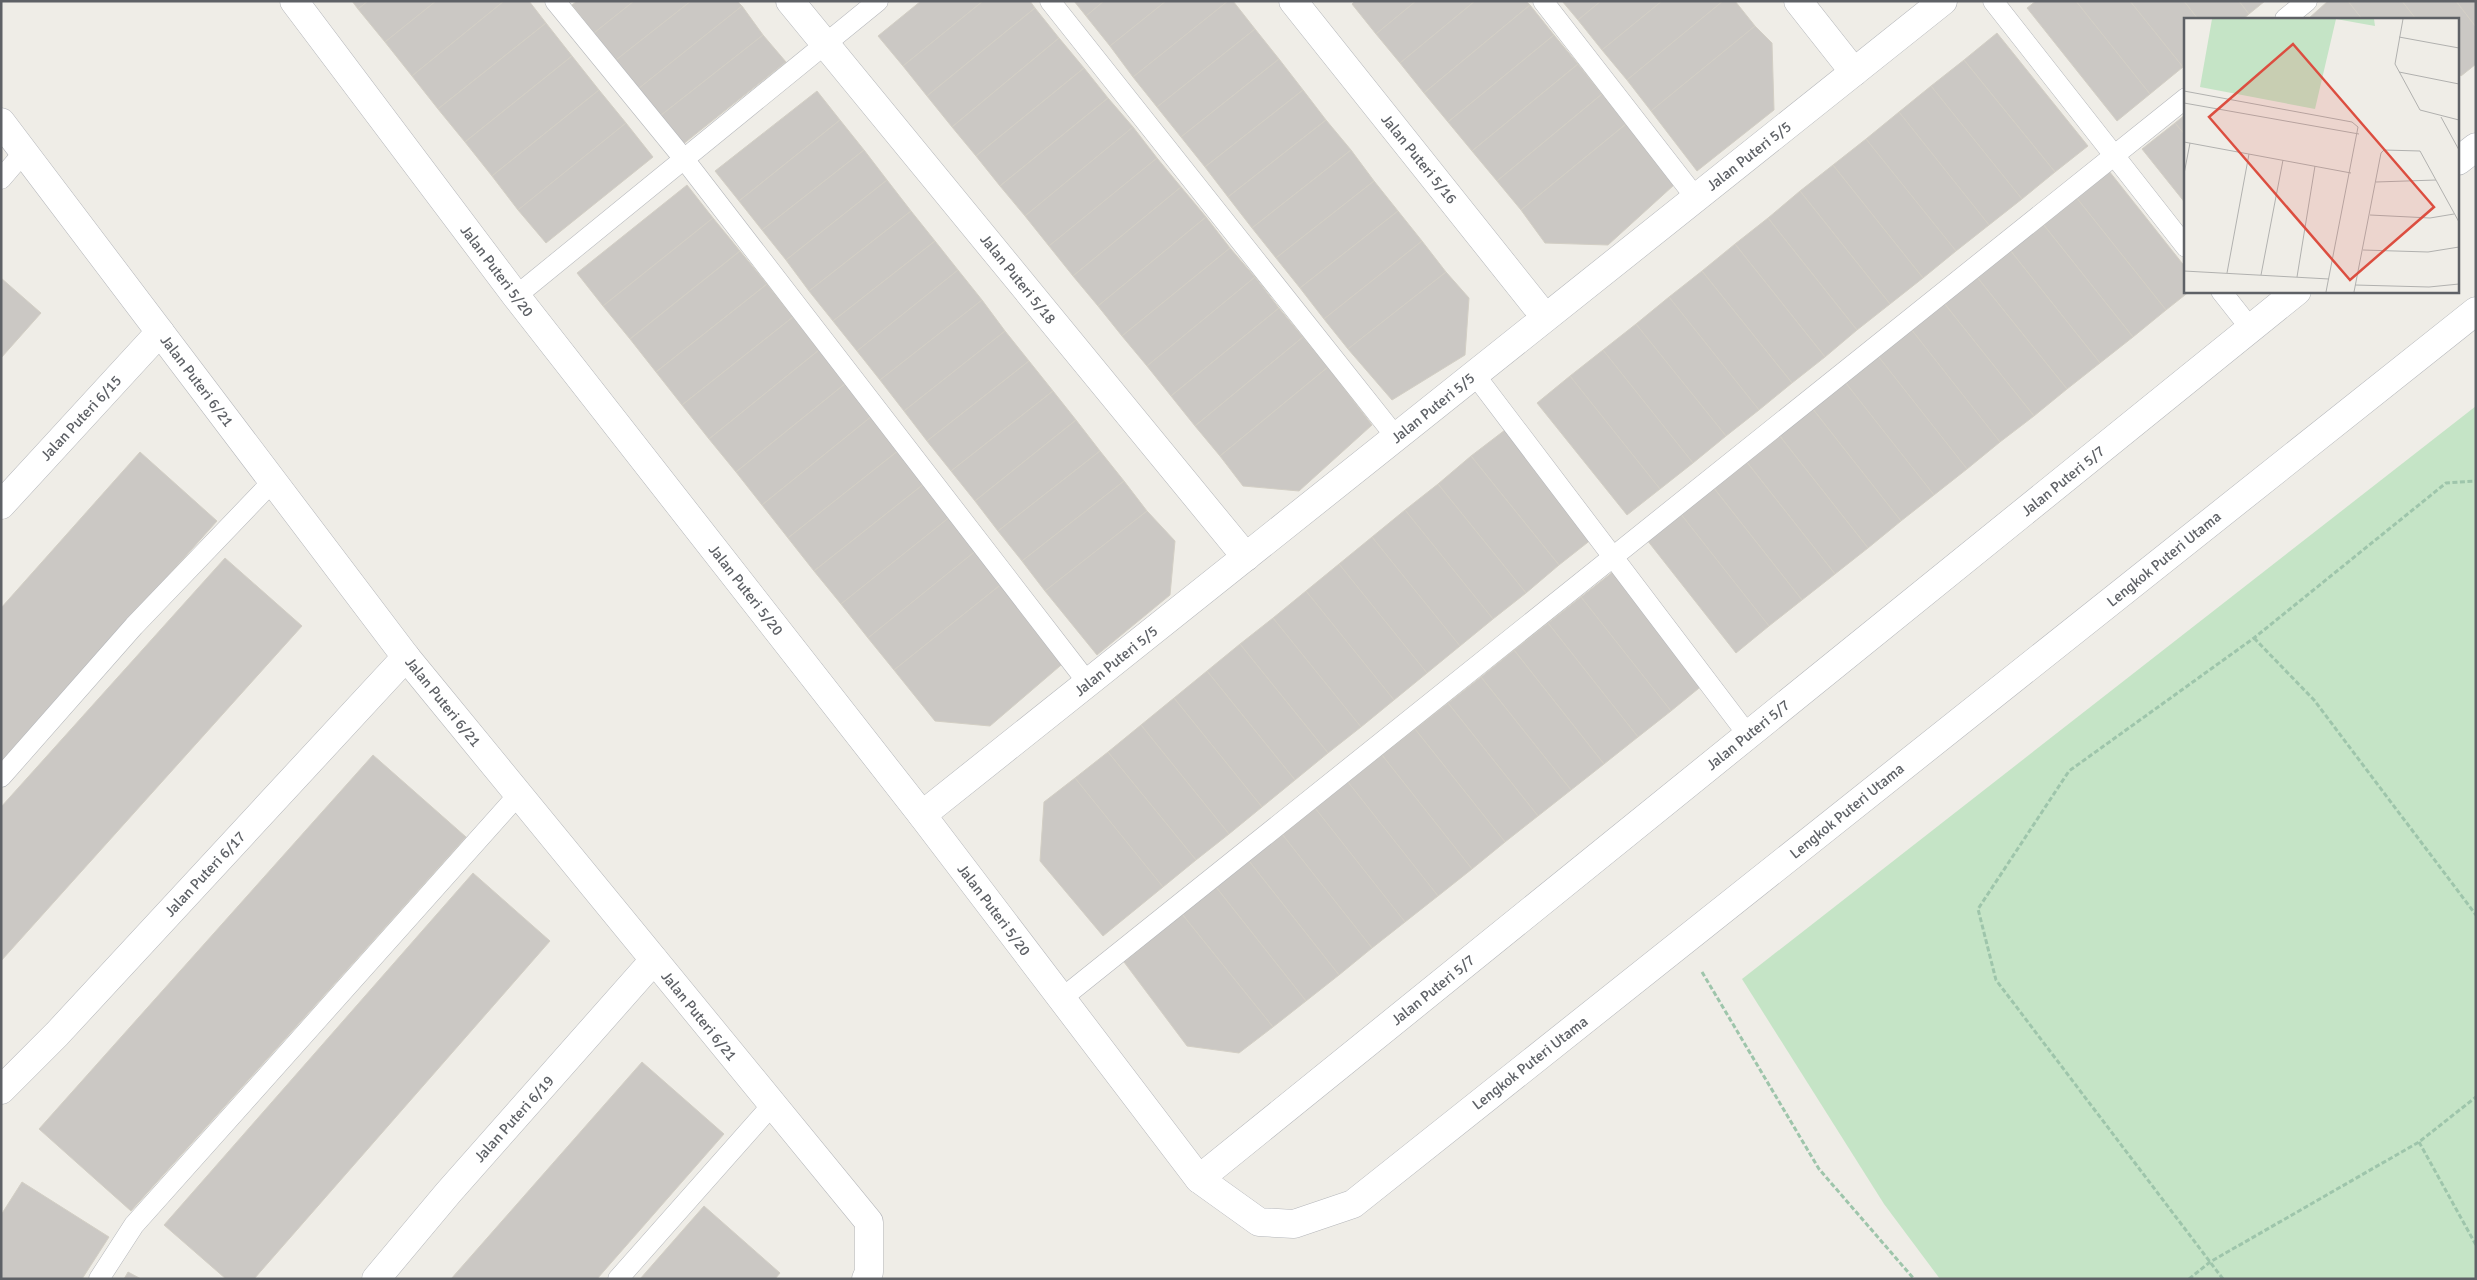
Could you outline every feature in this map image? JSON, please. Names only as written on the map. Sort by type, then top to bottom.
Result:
[{"type":"street","name":"Jalan Puteri 5/20","points":[[294,1],[516,296],[922,815],[1199,1179]]},
{"type":"street","name":"Jalan Puteri 5/18","points":[[790,1],[1246,557]]},
{"type":"street","name":"Jalan Puteri 5/16","points":[[1293,1],[1545,317]]},
{"type":"street","points":[[1798,1],[1854,72]]},
{"type":"street","name":"Jalan Puteri 5/5","points":[[922,815],[1943,1]]},
{"type":"street","name":"Jalan Puteri 6/21","points":[[1,122],[406,657],[869,1222],[869,1272],[866,1279]]},
{"type":"street","points":[[2460,159],[2476,147]]},
{"type":"street","name":"Jalan Puteri 5/7","points":[[1199,1179],[2296,292]]},
{"type":"street","name":"Lengkok Puteri Utama","points":[[1199,1179],[1259,1222],[1294,1224],[1353,1204],[2476,311]]},
{"type":"street","name":"Jalan Puteri 6/15","points":[[1,505],[160,332]]},
{"type":"street","name":"Jalan Puteri 6/17","points":[[1,1090],[57,1034],[406,657]]},
{"type":"street","name":"Jalan Puteri 6/19","points":[[376,1279],[448,1193],[654,960]]},
{"type":"lane","points":[[555,1],[684,159],[1088,683]]},
{"type":"lane","points":[[516,296],[878,1]]},
{"type":"lane","points":[[1050,1],[1396,438]]},
{"type":"lane","points":[[1543,1],[1696,198]]},
{"type":"lane","points":[[1993,1],[2184,244]]},
{"type":"lane","points":[[2286,18],[2307,1]]},
{"type":"lane","points":[[1061,998],[2184,100]]},
{"type":"lane","points":[[1,179],[24,152]]},
{"type":"lane","points":[[2222,292],[2251,329]]},
{"type":"lane","points":[[1475,375],[1748,735]]},
{"type":"lane","points":[[1,777],[134,626],[273,481]]},
{"type":"lane","points":[[99,1279],[134,1225],[518,794]]},
{"type":"lane","points":[[618,1279],[772,1105]]},
{"type":"path","points":[[2224,1279],[1996,980],[1978,909],[2069,771],[2254,638],[2446,483],[2476,481]]},
{"type":"path","points":[[2254,638],[2314,700],[2476,915]]},
{"type":"path","points":[[1683,942],[1734,1022],[1819,1169],[1914,1279]]},
{"type":"path","points":[[2189,1279],[2210,1262],[2419,1142],[2476,1098]]},
{"type":"path","points":[[2419,1142],[2476,1245]]},
{"type":"green space","points":[[2476,406],[2476,1279],[1940,1279],[1884,1204],[1742,979]]},
{"type":"building","points":[[352,1],[368,1],[358,9]]},
{"type":"building","points":[[368,1],[436,1],[385,42],[358,9]]},
{"type":"building","points":[[436,1],[504,1],[412,76],[385,42]]},
{"type":"building","points":[[504,1],[529,1],[546,23],[438,109],[412,76]]},
{"type":"building","points":[[577,1],[634,1],[594,33],[572,5]]},
{"type":"building","points":[[634,1],[691,1],[616,60],[594,33]]},
{"type":"building","points":[[691,1],[737,1],[742,6],[638,89],[616,60]]},
{"type":"building","points":[[921,1],[983,1],[903,66],[878,36]]},
{"type":"building","points":[[983,1],[1030,1],[1035,8],[927,96],[903,66]]},
{"type":"building","points":[[1074,1],[1104,1],[1086,16]]},
{"type":"building","points":[[1104,1],[1166,1],[1110,46],[1086,16]]},
{"type":"building","points":[[1166,1],[1228,1],[1133,77],[1110,46]]},
{"type":"building","points":[[1228,1],[1233,1],[1255,29],[1157,107],[1133,77]]},
{"type":"building","points":[[1355,1],[1416,1],[1376,34],[1352,4]]},
{"type":"building","points":[[1416,1],[1475,1],[1400,63],[1376,34]]},
{"type":"building","points":[[1475,1],[1526,1],[1530,5],[1424,93],[1400,63]]},
{"type":"building","points":[[1562,1],[1601,1],[1578,20]]},
{"type":"building","points":[[1601,1],[1662,1],[1602,50],[1578,20]]},
{"type":"building","points":[[1662,1],[1723,1],[1627,80],[1602,50]]},
{"type":"building","points":[[1723,1],[1735,1],[1755,26],[1651,111],[1627,80]]},
{"type":"building","points":[[2036,1],[2076,1],[2150,94],[2117,121],[2027,8]]},
{"type":"building","points":[[2076,1],[2130,1],[2183,67],[2150,94]]},
{"type":"building","points":[[2130,1],[2184,1],[2197,18],[2184,18],[2183,67]]},
{"type":"building","points":[[2184,1],[2239,1],[2249,14],[2244,18],[2197,18]]},
{"type":"building","points":[[2239,1],[2265,1],[2249,14]]},
{"type":"building","points":[[2328,1],[2348,1],[2361,18],[2309,18]]},
{"type":"building","points":[[2348,1],[2402,1],[2415,18],[2361,18]]},
{"type":"building","points":[[2402,1],[2456,1],[2476,27],[2476,64],[2461,76],[2460,75],[2460,18],[2415,18]]},
{"type":"building","points":[[2456,1],[2476,1],[2476,27]]},
{"type":"building","points":[[1530,5],[1554,35],[1448,122],[1424,93]]},
{"type":"building","points":[[742,6],[763,35],[660,116],[638,89]]},
{"type":"building","points":[[1035,8],[1059,38],[952,127],[927,96]]},
{"type":"building","points":[[546,23],[572,56],[465,142],[438,109]]},
{"type":"building","points":[[1755,26],[1772,43],[1774,110],[1697,171],[1651,111]]},
{"type":"building","points":[[1255,29],[1279,59],[1181,137],[1157,107]]},
{"type":"building","points":[[1997,33],[2088,146],[2055,172],[1964,60]]},
{"type":"building","points":[[763,35],[786,62],[682,145],[660,116]]},
{"type":"building","points":[[1554,35],[1578,64],[1472,151],[1448,122]]},
{"type":"building","points":[[1059,38],[1084,68],[976,156],[952,127]]},
{"type":"building","points":[[572,56],[599,90],[492,176],[465,142]]},
{"type":"building","points":[[1279,59],[1303,90],[1205,167],[1181,137]]},
{"type":"building","points":[[1964,60],[2055,172],[2022,199],[1931,86]]},
{"type":"building","points":[[1578,64],[1602,94],[1497,181],[1472,151]]},
{"type":"building","points":[[1084,68],[1108,98],[1000,186],[976,156]]},
{"type":"building","points":[[1931,86],[2022,199],[1989,225],[1899,112]]},
{"type":"building","points":[[599,90],[626,123],[518,210],[492,176]]},
{"type":"building","points":[[1303,90],[1326,120],[1228,197],[1205,167]]},
{"type":"building","points":[[817,91],[840,120],[739,201],[715,171]]},
{"type":"building","points":[[1602,94],[1626,124],[1521,210],[1497,181]]},
{"type":"building","points":[[1108,98],[1133,127],[1025,216],[1000,186]]},
{"type":"building","points":[[1899,112],[1989,225],[1956,251],[1866,139]]},
{"type":"building","points":[[2184,116],[2184,134],[2175,123]]},
{"type":"building","points":[[840,120],[864,150],[762,230],[739,201]]},
{"type":"building","points":[[1326,120],[1351,150],[1252,228],[1228,197]]},
{"type":"building","points":[[626,123],[653,157],[546,243],[518,210]]},
{"type":"building","points":[[2175,123],[2184,134],[2184,202],[2142,149]]},
{"type":"building","points":[[1626,124],[1674,185],[1608,245],[1545,243],[1521,210]]},
{"type":"building","points":[[1133,127],[1157,158],[1049,246],[1025,216]]},
{"type":"building","points":[[1866,139],[1956,251],[1923,278],[1833,165]]},
{"type":"building","points":[[864,150],[887,180],[786,260],[762,230]]},
{"type":"building","points":[[1351,150],[1374,181],[1276,258],[1252,228]]},
{"type":"building","points":[[1157,158],[1181,187],[1073,276],[1049,246]]},
{"type":"building","points":[[1833,165],[1923,278],[1890,304],[1800,191]]},
{"type":"building","points":[[2109,171],[2184,265],[2184,292],[2189,292],[2166,310],[2076,197]]},
{"type":"building","points":[[887,180],[911,211],[809,291],[786,260]]},
{"type":"building","points":[[1374,181],[1398,211],[1300,288],[1276,258]]},
{"type":"building","points":[[687,185],[713,218],[603,306],[577,273]]},
{"type":"building","points":[[1181,187],[1206,217],[1098,306],[1073,276]]},
{"type":"building","points":[[1800,191],[1890,304],[1857,330],[1768,218]]},
{"type":"building","points":[[2076,197],[2166,310],[2133,337],[2043,224]]},
{"type":"building","points":[[911,211],[935,241],[833,321],[809,291]]},
{"type":"building","points":[[1398,211],[1422,241],[1324,319],[1300,288]]},
{"type":"building","points":[[1206,217],[1230,248],[1122,336],[1098,306]]},
{"type":"building","points":[[713,218],[740,251],[630,339],[603,306]]},
{"type":"building","points":[[1768,218],[1857,330],[1825,357],[1735,244]]},
{"type":"building","points":[[2043,224],[2133,337],[2100,363],[2010,250]]},
{"type":"building","points":[[935,241],[958,270],[857,351],[833,321]]},
{"type":"building","points":[[1422,241],[1446,272],[1348,349],[1324,319]]},
{"type":"building","points":[[1735,244],[1825,357],[1792,383],[1702,271]]},
{"type":"building","points":[[1230,248],[1255,277],[1147,366],[1122,336]]},
{"type":"building","points":[[2010,250],[2100,363],[2067,389],[1977,277]]},
{"type":"building","points":[[740,251],[767,284],[656,372],[630,339]]},
{"type":"building","points":[[958,270],[982,300],[880,380],[857,351]]},
{"type":"building","points":[[1702,271],[1792,383],[1759,410],[1669,297]]},
{"type":"building","points":[[1446,272],[1469,298],[1465,355],[1392,400],[1348,349]]},
{"type":"building","points":[[1255,277],[1279,308],[1171,396],[1147,366]]},
{"type":"building","points":[[1977,277],[2067,389],[2034,416],[1944,303]]},
{"type":"building","points":[[1,278],[41,313],[1,358]]},
{"type":"building","points":[[767,284],[793,317],[682,405],[656,372]]},
{"type":"building","points":[[1669,297],[1759,410],[1726,436],[1636,324]]},
{"type":"building","points":[[982,300],[1005,331],[904,411],[880,380]]},
{"type":"building","points":[[1944,303],[2034,416],[2000,442],[1911,329]]},
{"type":"building","points":[[1279,308],[1303,337],[1195,426],[1171,396]]},
{"type":"building","points":[[793,317],[819,350],[709,439],[682,405]]},
{"type":"building","points":[[1636,324],[1726,436],[1693,463],[1603,350]]},
{"type":"building","points":[[1911,329],[2000,442],[1967,469],[1878,356]]},
{"type":"building","points":[[1005,331],[1029,361],[927,441],[904,411]]},
{"type":"building","points":[[1303,337],[1328,367],[1220,456],[1195,426]]},
{"type":"building","points":[[819,350],[846,383],[736,472],[709,439]]},
{"type":"building","points":[[1603,350],[1693,463],[1660,489],[1570,376]]},
{"type":"building","points":[[1878,356],[1967,469],[1934,495],[1845,382]]},
{"type":"building","points":[[1029,361],[1053,391],[951,471],[927,441]]},
{"type":"building","points":[[1328,367],[1372,425],[1299,491],[1243,486],[1220,456]]},
{"type":"building","points":[[1570,376],[1660,489],[1627,515],[1537,403]]},
{"type":"building","points":[[1845,382],[1934,495],[1901,521],[1812,408]]},
{"type":"building","points":[[846,383],[872,416],[762,505],[736,472]]},
{"type":"building","points":[[1053,391],[1076,420],[975,501],[951,471]]},
{"type":"building","points":[[1812,408],[1901,521],[1868,548],[1779,435]]},
{"type":"building","points":[[872,416],[899,450],[788,538],[762,505]]},
{"type":"building","points":[[1076,420],[1100,451],[998,531],[975,501]]},
{"type":"building","points":[[1505,430],[1592,539],[1559,565],[1471,456]]},
{"type":"building","points":[[1779,435],[1868,548],[1835,574],[1746,461]]},
{"type":"building","points":[[899,450],[925,483],[814,571],[788,538]]},
{"type":"building","points":[[1100,451],[1124,481],[1022,561],[998,531]]},
{"type":"building","points":[[140,452],[217,521],[1,763],[1,608]]},
{"type":"building","points":[[1471,456],[1559,565],[1526,593],[1438,484]]},
{"type":"building","points":[[1746,461],[1835,574],[1802,600],[1713,487]]},
{"type":"building","points":[[1124,481],[1147,511],[1045,591],[1022,561]]},
{"type":"building","points":[[925,483],[951,516],[841,604],[814,571]]},
{"type":"building","points":[[1438,484],[1526,593],[1493,619],[1405,510]]},
{"type":"building","points":[[1713,487],[1802,600],[1769,626],[1680,513]]},
{"type":"building","points":[[1405,510],[1493,619],[1460,646],[1372,537]]},
{"type":"building","points":[[1147,511],[1175,541],[1170,595],[1097,655],[1045,591]]},
{"type":"building","points":[[1680,513],[1769,626],[1736,653],[1647,540]]},
{"type":"building","points":[[951,516],[978,549],[868,638],[841,604]]},
{"type":"building","points":[[1372,537],[1460,646],[1427,673],[1339,564]]},
{"type":"building","points":[[978,549],[1004,582],[894,670],[868,638]]},
{"type":"building","points":[[225,558],[302,626],[1,961],[1,807]]},
{"type":"building","points":[[1339,564],[1427,673],[1394,700],[1306,591]]},
{"type":"building","points":[[1614,571],[1704,684],[1671,711],[1581,597]]},
{"type":"building","points":[[1004,582],[1067,660],[990,726],[935,721],[894,670]]},
{"type":"building","points":[[1306,591],[1394,700],[1361,727],[1273,618]]},
{"type":"building","points":[[1581,597],[1671,711],[1638,737],[1548,623]]},
{"type":"building","points":[[1273,618],[1361,727],[1328,753],[1240,644]]},
{"type":"building","points":[[1548,623],[1638,737],[1604,764],[1514,650]]},
{"type":"building","points":[[1240,644],[1328,753],[1295,780],[1207,671]]},
{"type":"building","points":[[1514,650],[1604,764],[1571,790],[1481,677]]},
{"type":"building","points":[[1207,671],[1295,780],[1262,807],[1174,698]]},
{"type":"building","points":[[1481,677],[1571,790],[1538,816],[1448,703]]},
{"type":"building","points":[[1174,698],[1262,807],[1229,834],[1141,725]]},
{"type":"building","points":[[1448,703],[1538,816],[1505,842],[1415,729]]},
{"type":"building","points":[[1141,725],[1229,834],[1196,860],[1108,752]]},
{"type":"building","points":[[1415,729],[1505,842],[1472,869],[1382,755]]},
{"type":"building","points":[[1108,752],[1196,860],[1163,887],[1075,778]]},
{"type":"building","points":[[373,755],[466,837],[131,1211],[39,1129]]},
{"type":"building","points":[[1382,755],[1472,869],[1438,896],[1348,782]]},
{"type":"building","points":[[1075,778],[1163,887],[1103,936],[1040,861],[1044,802]]},
{"type":"building","points":[[1348,782],[1438,896],[1405,922],[1315,808]]},
{"type":"building","points":[[1315,808],[1405,922],[1372,948],[1282,834]]},
{"type":"building","points":[[1282,834],[1372,948],[1339,975],[1249,861]]},
{"type":"building","points":[[1249,861],[1339,975],[1306,1001],[1216,887]]},
{"type":"building","points":[[473,873],[550,941],[254,1279],[226,1279],[164,1225]]},
{"type":"building","points":[[1216,887],[1306,1001],[1273,1027],[1182,914]]},
{"type":"building","points":[[1182,914],[1273,1027],[1239,1053],[1187,1046],[1124,962]]},
{"type":"building","points":[[642,1062],[724,1134],[597,1279],[451,1279]]},
{"type":"building","points":[[22,1182],[109,1237],[82,1279],[1,1279],[1,1215]]},
{"type":"building","points":[[704,1206],[780,1273],[775,1279],[640,1279]]},
{"type":"building","points":[[128,1272],[141,1279],[124,1279]]}]
